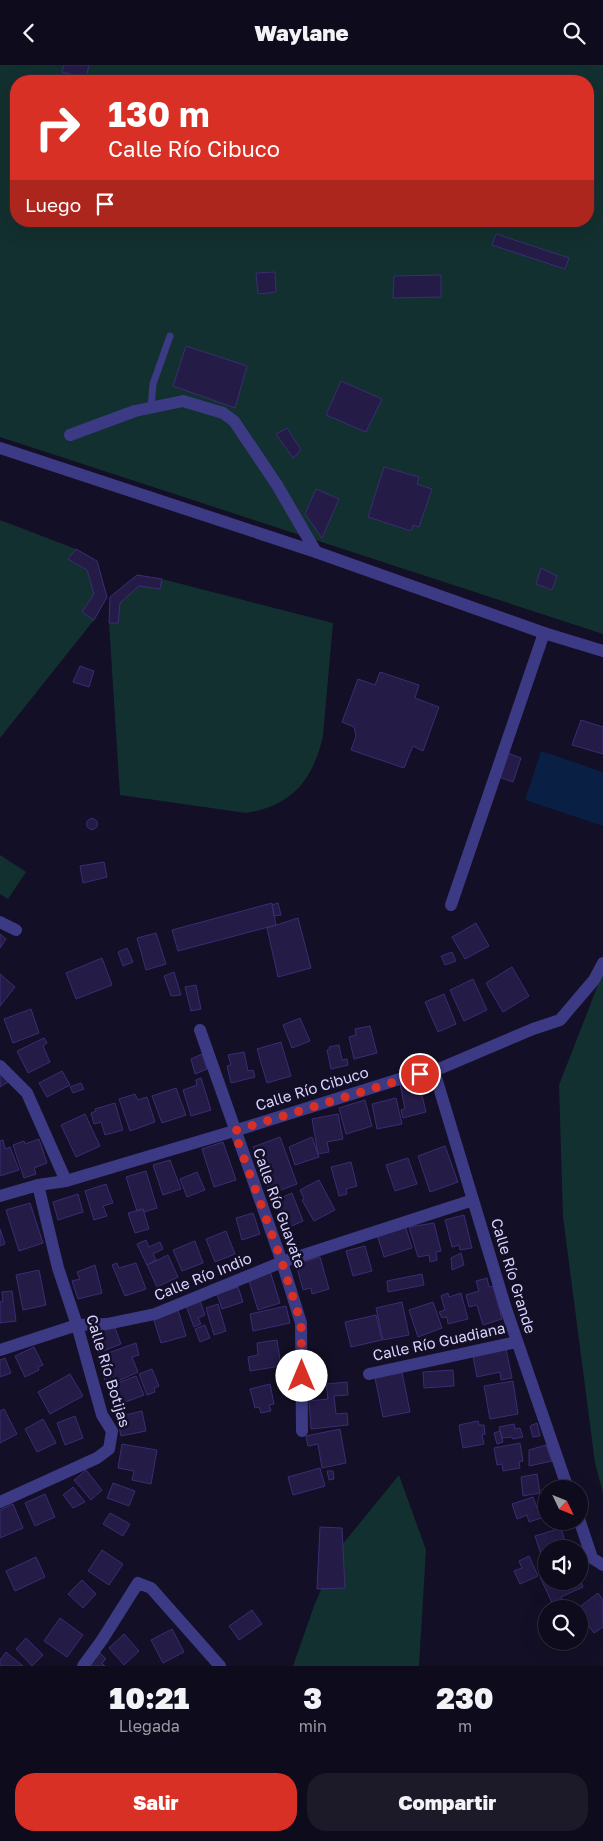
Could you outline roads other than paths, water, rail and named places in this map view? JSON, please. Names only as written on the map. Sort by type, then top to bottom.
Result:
[{"type":"street","points":[[70,435],[136,411],[183,401],[223,413],[234,421],[278,485],[316,552]]},
{"type":"street","points":[[0,448],[316,552],[544,633],[603,651]]},
{"type":"street","points":[[451,905],[544,633]]},
{"type":"street","points":[[0,922],[16,930]]},
{"type":"street","name":"Calle Río Cibuco","points":[[0,1196],[38,1185],[66,1181],[397,1080],[434,1071],[533,1029],[560,1020],[594,980],[603,963]]},
{"type":"street","name":"Calle Río Guavate","points":[[200,1030],[234,1131],[282,1262],[301,1323],[302,1431]]},
{"type":"street","points":[[0,1066],[27,1093],[66,1181]]},
{"type":"street","name":"Calle Río Grande","points":[[434,1071],[516,1342],[565,1480]]},
{"type":"street","name":"Calle Río Botijas","points":[[0,1502],[97,1459],[109,1449],[112,1431],[102,1415],[77,1325],[58,1268],[38,1185]]},
{"type":"street","name":"Calle Río Indio","points":[[0,1350],[77,1325],[107,1324],[155,1314],[282,1262],[473,1200]]},
{"type":"street","name":"Calle Río Guadiana","points":[[369,1374],[516,1342]]},
{"type":"street","points":[[583,1530],[592,1558],[603,1565]]},
{"type":"street","points":[[83,1666],[102,1641],[138,1583],[151,1588],[220,1666]]},
{"type":"lane","points":[[151,408],[153,384],[170,336]]},
{"type":"water","points":[[541,751],[603,772],[603,826],[525,800]]}]
